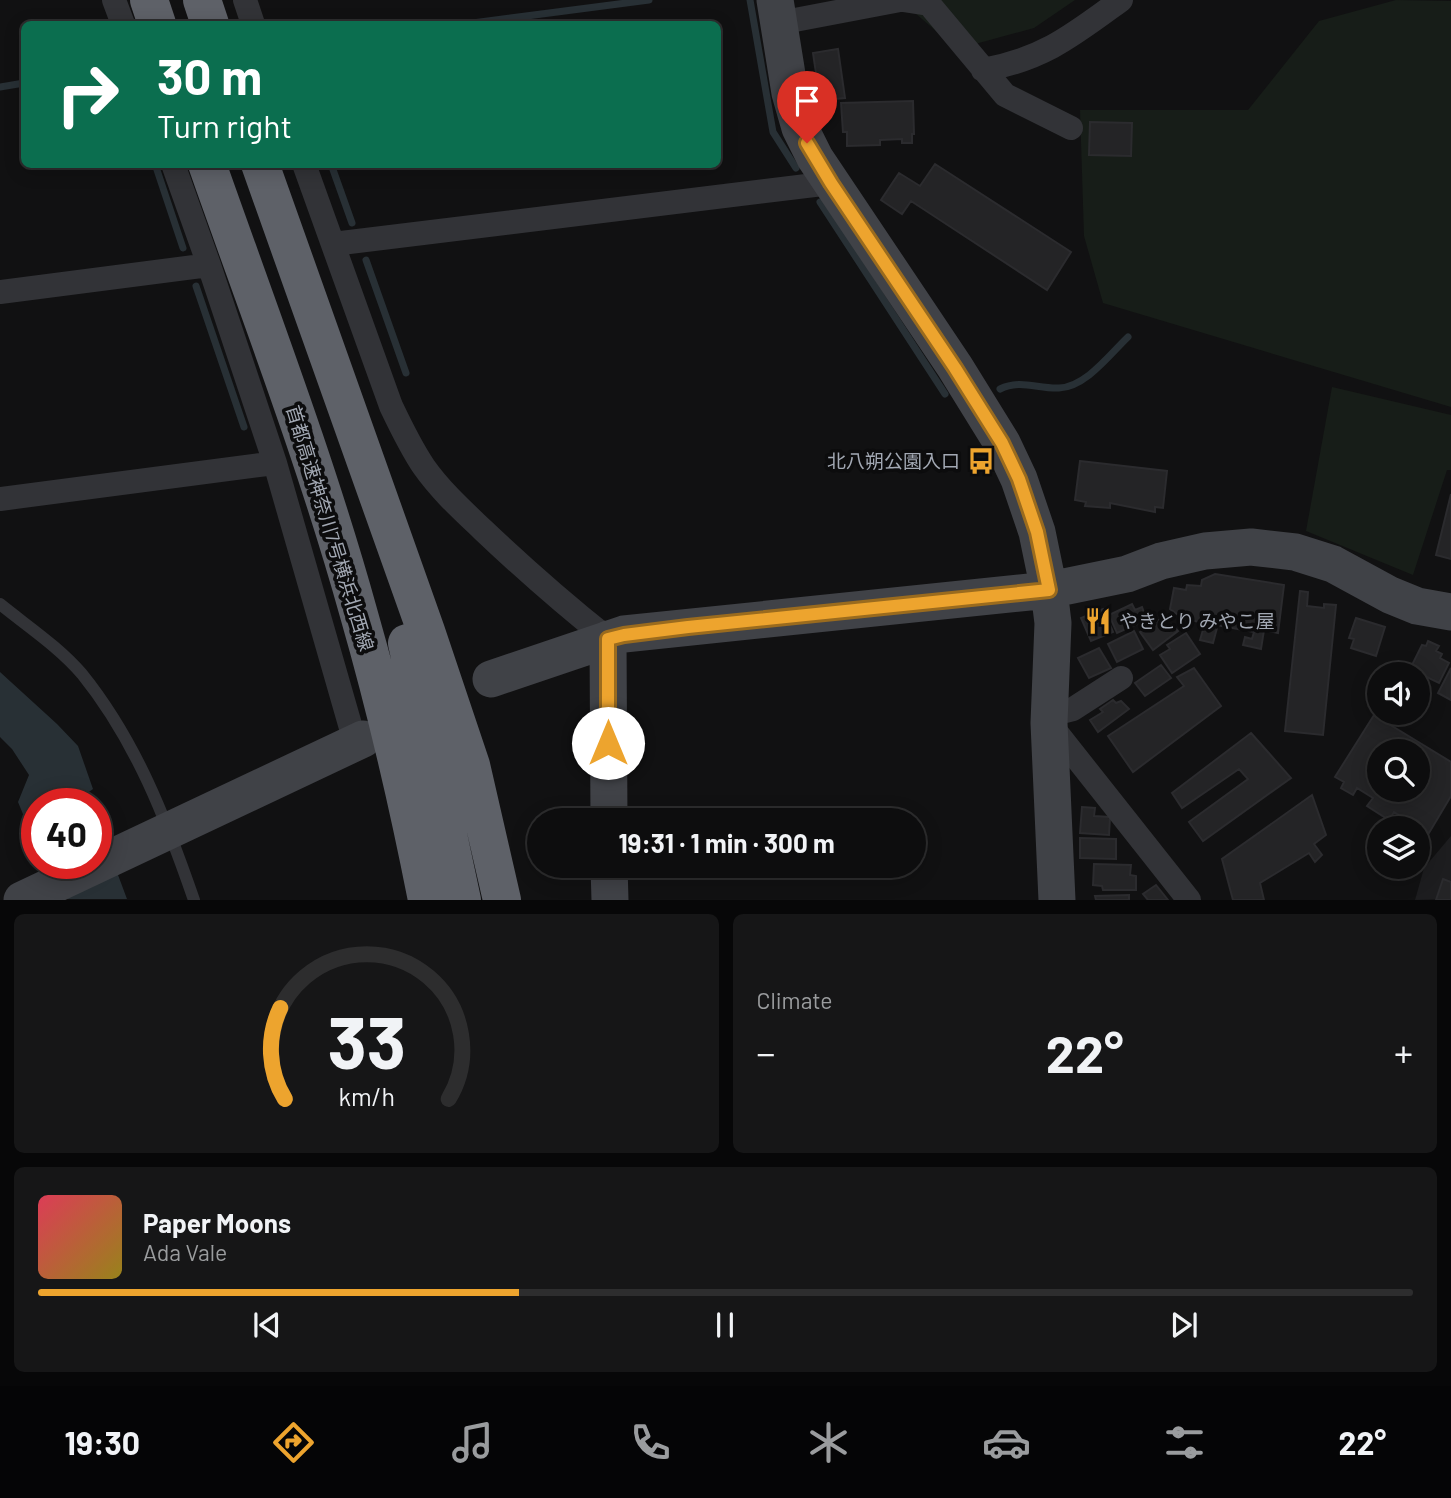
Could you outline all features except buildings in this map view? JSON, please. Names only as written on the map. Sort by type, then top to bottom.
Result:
[{"type":"highway","points":[[149,0],[157,21]]},
{"type":"highway","points":[[202,0],[209,21]]},
{"type":"highway","name":"首都高速神奈川7号横浜北西線","points":[[208,168],[315,472],[359,611],[427,900]]},
{"type":"highway","points":[[261,168],[471,765],[502,900]]},
{"type":"highway","points":[[362,454],[405,631],[461,900]]},
{"type":"street","points":[[114,0],[121,21]]},
{"type":"street","points":[[244,0],[252,21]]},
{"type":"street","points":[[1057,900],[1049,719],[1052,623],[1049,590],[1037,532],[1019,479],[1002,443],[831,183],[800,128],[790,93],[777,11],[902,0],[929,4],[1005,95],[1071,128]]},
{"type":"street","points":[[984,70],[1006,66],[1043,53],[1065,41],[1121,0]]},
{"type":"street","points":[[22,900],[359,741],[275,463],[174,168]]},
{"type":"street","points":[[305,168],[391,406],[424,467],[443,491],[498,545],[608,639]]},
{"type":"street","points":[[333,244],[831,183]]},
{"type":"street","points":[[0,292],[209,265]]},
{"type":"street","points":[[0,499],[275,463]]},
{"type":"street","points":[[491,679],[624,635],[1049,590],[1127,574],[1161,561],[1205,551],[1251,547],[1295,552],[1333,564],[1390,595],[1417,606],[1451,612]]},
{"type":"street","points":[[608,639],[609,808]]},
{"type":"street","points":[[1049,719],[1073,709],[1121,678]]},
{"type":"street","points":[[1049,719],[1189,900]]},
{"type":"street","points":[[610,878],[610,900]]},
{"type":"lane","points":[[0,604],[80,672],[107,708],[142,766],[164,832],[194,900]]},
{"type":"shaded area","points":[[908,0],[1075,0],[1034,28],[957,49],[908,7]]},
{"type":"shaded area","points":[[1396,0],[1451,1],[1451,407],[1103,303],[1084,236],[1080,110],[1248,110],[1319,21]]},
{"type":"shaded area","points":[[1332,387],[1451,415],[1451,470],[1447,470],[1413,575],[1306,531]]},
{"type":"shaded area","points":[[0,672],[78,746],[93,788],[24,788],[29,775],[12,749],[0,737]]},
{"type":"shaded area","points":[[1451,836],[1451,899],[1415,900],[1421,879],[1430,879],[1430,861]]},
{"type":"shaded area","points":[[112,859],[127,899],[59,899],[50,879],[112,879]]},
{"type":"waterway","points":[[488,21],[649,0]]},
{"type":"waterway","points":[[750,0],[773,132],[796,168]]},
{"type":"waterway","points":[[0,87],[21,84]]},
{"type":"waterway","points":[[156,168],[183,248]]},
{"type":"waterway","points":[[332,168],[352,223]]},
{"type":"waterway","points":[[820,202],[945,394]]},
{"type":"waterway","points":[[366,260],[406,373]]},
{"type":"waterway","points":[[196,286],[244,427]]},
{"type":"waterway","points":[[1000,389],[1015,385],[1059,388],[1079,382],[1128,337]]},
{"type":"place","name":"北八朔公園入口","points":[[981,461]]},
{"type":"place","name":"やきとり みやこ屋","points":[[1098,621]]},
{"type":"route","points":[[608,743],[608,639],[688,627],[1049,590],[1037,532],[1019,479],[1002,443],[807,143]]}]
